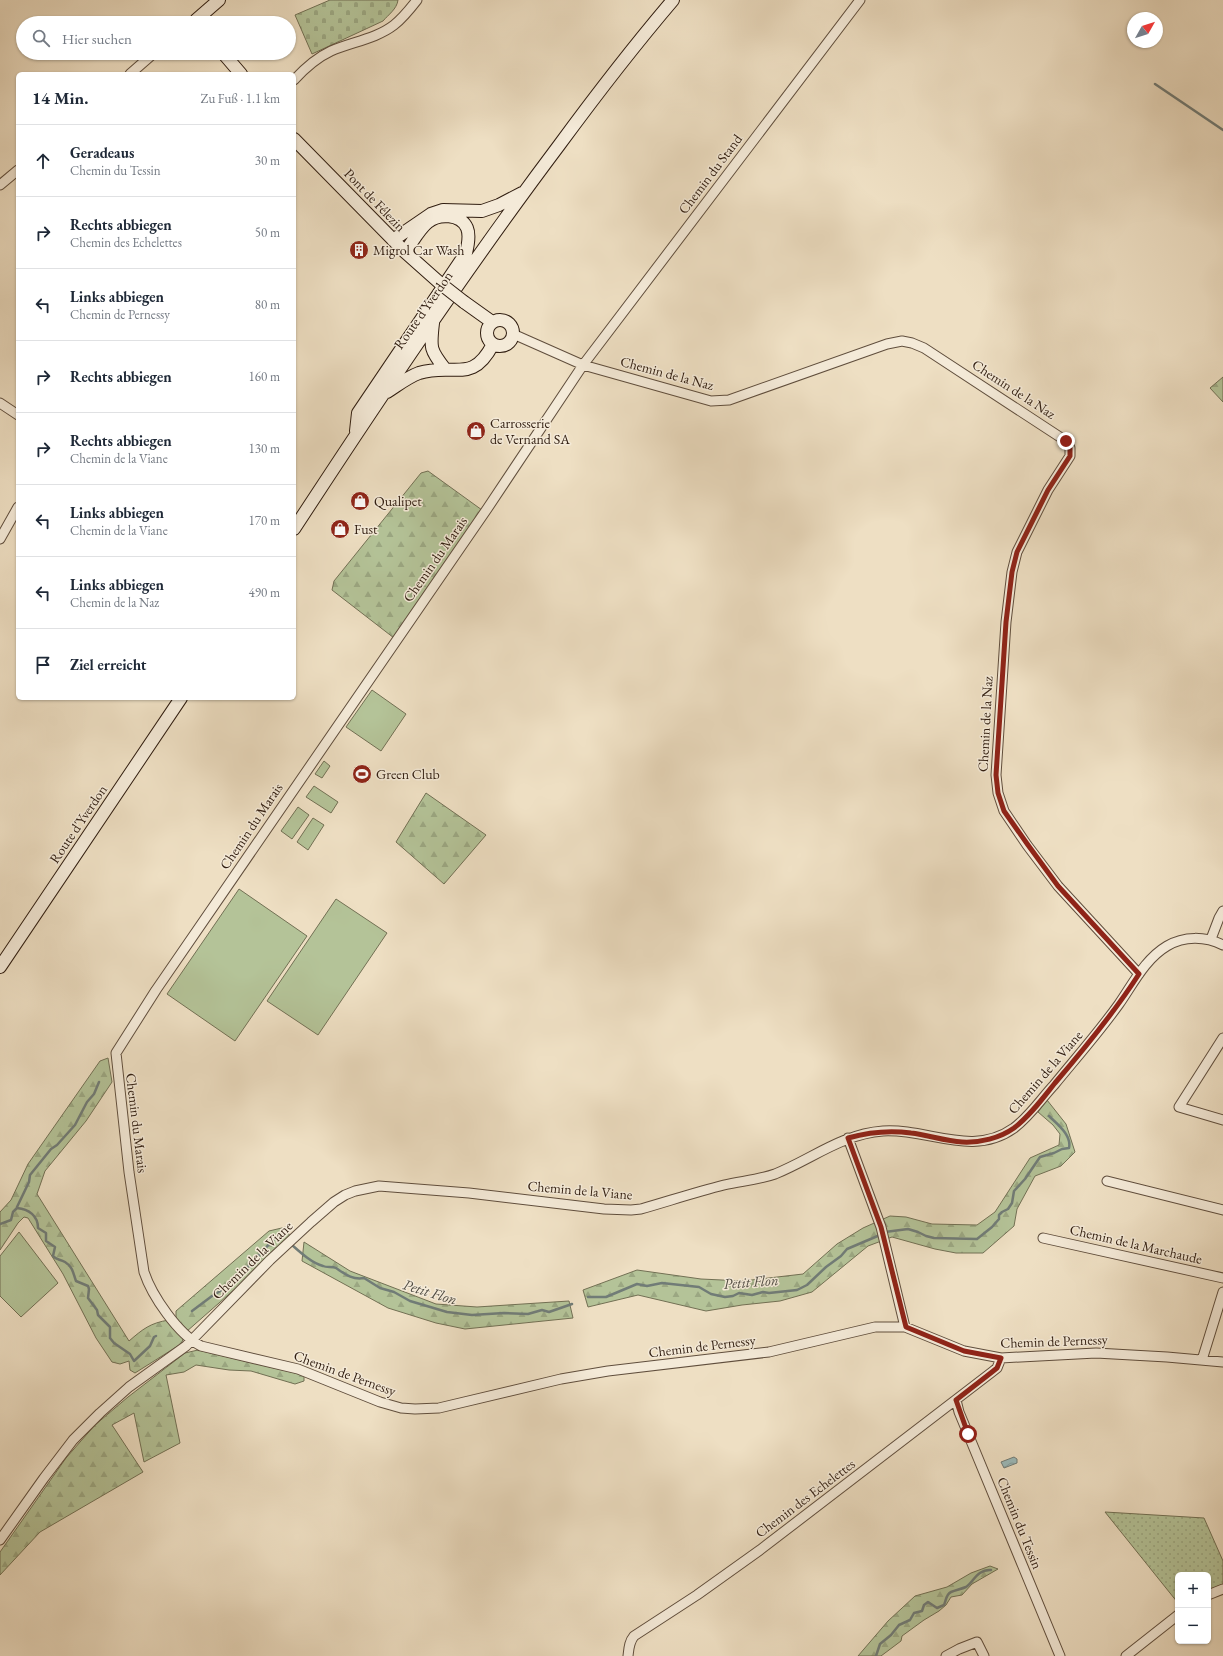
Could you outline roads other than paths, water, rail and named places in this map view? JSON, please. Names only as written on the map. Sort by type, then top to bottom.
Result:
[{"type":"main road","points":[[202,16],[219,0]]},
{"type":"main road","name":"Route d'Yverdon","points":[[296,526],[434,319],[524,191],[599,92],[673,0]]},
{"type":"main road","points":[[229,60],[239,72]]},
{"type":"main road","name":"Pont de Félezin","points":[[296,138],[405,252],[441,284],[492,322]]},
{"type":"main road","points":[[393,240],[431,214],[443,210],[482,211],[499,205],[524,191]]},
{"type":"main road","points":[[356,434],[358,413],[466,253],[468,241],[467,228],[459,219],[447,216],[436,218],[428,222],[405,252]]},
{"type":"main road","points":[[434,319],[430,342],[433,353],[445,369]]},
{"type":"main road","points":[[500,320],[508,323],[513,334],[509,342],[502,345],[493,344],[487,333],[492,322],[500,320]]},
{"type":"main road","points":[[383,395],[409,378],[420,373],[445,369],[456,371],[467,370],[476,366],[482,362],[493,344]]},
{"type":"main road","name":"Route d'Yverdon","points":[[0,967],[180,700]]},
{"type":"street","points":[[296,78],[315,61],[331,51],[380,33],[393,26],[406,14],[417,0]]},
{"type":"street","name":"Chemin du Stand","points":[[583,365],[860,0]]},
{"type":"street","points":[[132,72],[146,60]]},
{"type":"street","points":[[0,185],[16,172]]},
{"type":"street","points":[[513,334],[583,365]]},
{"type":"street","name":"Chemin de la Naz","points":[[583,365],[711,401],[722,401],[759,390],[887,344],[902,341],[918,345],[1066,441],[1070,448],[1070,456],[1048,490],[1017,552],[1012,572],[1006,622],[996,775],[998,793],[1008,816],[1058,886],[1139,974]]},
{"type":"street","name":"Chemin du Marais","points":[[191,1339],[156,1299],[148,1286],[144,1272],[127,1157],[116,1052],[156,990],[487,509],[583,365]]},
{"type":"street","points":[[0,403],[16,414]]},
{"type":"street","points":[[0,539],[16,511]]},
{"type":"street","points":[[1211,939],[1223,911]]},
{"type":"street","name":"Chemin de la Viane","points":[[0,1540],[73,1440],[129,1387],[186,1346],[191,1339],[311,1222],[334,1202],[355,1191],[379,1186],[469,1193],[604,1209],[630,1210],[641,1209],[726,1185],[745,1182],[774,1174],[848,1138],[864,1134],[897,1131],[963,1142],[987,1140],[1014,1128],[1030,1113],[1107,1020],[1139,974],[1161,950],[1173,943],[1186,939],[1211,939],[1223,945]]},
{"type":"street","points":[[1223,1038],[1179,1107],[1223,1120]]},
{"type":"street","points":[[848,1138],[881,1227],[906,1327]]},
{"type":"street","points":[[1107,1181],[1223,1210]]},
{"type":"street","name":"Chemin de la Marchaude","points":[[1043,1238],[1223,1278]]},
{"type":"street","points":[[1202,1360],[1223,1292]]},
{"type":"street","name":"Chemin de Pernessy","points":[[191,1339],[201,1346],[298,1369],[380,1402],[401,1408],[415,1409],[438,1408],[554,1381],[608,1371],[769,1352],[875,1327],[906,1327],[964,1351],[1001,1358],[1096,1353],[1223,1362]]},
{"type":"street","name":"Chemin des Echelettes","points":[[628,1656],[631,1640],[634,1636],[697,1595],[760,1550],[992,1372],[997,1368],[1001,1358]]},
{"type":"street","name":"Chemin du Tessin","points":[[956,1400],[959,1412],[1060,1656]]},
{"type":"street","points":[[1211,1594],[1223,1589]]},
{"type":"street","points":[[1126,1656],[1175,1617]]},
{"type":"street","points":[[946,1656],[977,1642],[984,1656]]},
{"type":"water","points":[[1014,1457],[1017,1459],[1017,1463],[1004,1468],[1001,1462]]},
{"type":"waterway","points":[[1155,84],[1223,130]]},
{"type":"waterway","points":[[17,1207],[29,1182],[30,1175],[51,1149],[57,1145],[75,1125],[87,1102],[94,1094],[99,1082]]},
{"type":"waterway","name":"Petit Flon","points":[[885,1232],[908,1229],[934,1238],[977,1239],[992,1227],[999,1219],[999,1215],[1002,1212],[1008,1209],[1012,1203],[1014,1191],[1025,1179],[1040,1157],[1069,1148],[1066,1134],[1049,1116]]},
{"type":"waterway","name":"Petit Flon","points":[[0,1224],[11,1220],[13,1212],[17,1208],[25,1210],[35,1217],[38,1228],[46,1233],[46,1241],[55,1247],[53,1256],[70,1266],[76,1281],[88,1286],[88,1298],[97,1310],[98,1315],[110,1327],[110,1338],[114,1343],[130,1354],[134,1361],[150,1346],[154,1337],[156,1336]]},
{"type":"waterway","name":"Petit Flon","points":[[588,1297],[606,1297],[637,1284],[647,1286],[662,1283],[699,1287],[711,1294],[725,1297],[733,1296],[739,1293],[752,1295],[763,1292],[769,1293],[797,1290],[807,1285],[847,1249],[880,1235]]},
{"type":"waterway","name":"Petit Flon","points":[[192,1311],[222,1290],[244,1271],[273,1240],[280,1236]]},
{"type":"waterway","name":"Petit Flon","points":[[292,1245],[319,1265],[336,1268],[352,1277],[364,1278],[380,1288],[394,1292],[410,1301],[447,1312],[472,1315],[504,1313],[528,1314],[542,1310],[549,1312],[572,1304]]},
{"type":"waterway","points":[[876,1656],[880,1644],[891,1635],[899,1625],[910,1620],[914,1613],[922,1611],[924,1605],[928,1602],[937,1608],[944,1605],[949,1593],[966,1587],[979,1574],[986,1570],[991,1570]]},
{"type":"place","name":"Migrol Car Wash","points":[[359,250]]},
{"type":"place","name":"Carrosserie de Vernand SA","points":[[476,431]]},
{"type":"place","name":"Qualipet","points":[[360,501]]},
{"type":"place","name":"Fust","points":[[340,529]]},
{"type":"place","name":"Green Club","points":[[362,774]]}]
